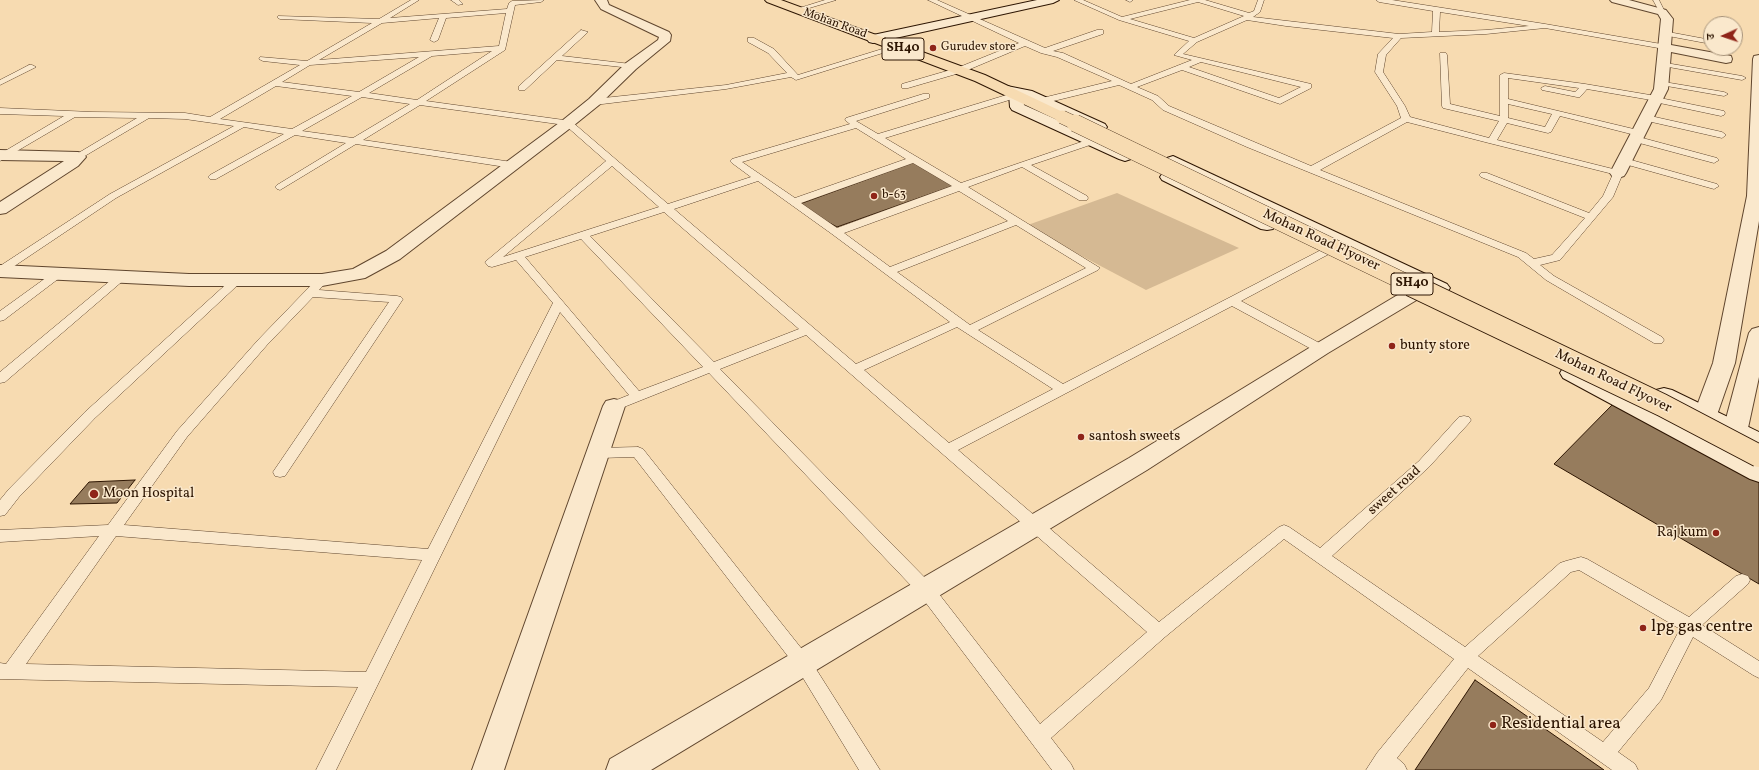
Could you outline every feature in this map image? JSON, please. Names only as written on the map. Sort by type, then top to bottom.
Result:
[{"type":"main road","name":"Mohan Road","points":[[771,0],[960,70],[1011,92]]},
{"type":"main road","name":"Mohan Road Flyover","points":[[1037,102],[1062,117],[1648,398],[1759,456]]},
{"type":"street","points":[[0,271],[189,280],[322,280],[358,274],[393,255],[568,123],[594,102],[631,66],[664,41],[665,35],[605,7],[601,0]]},
{"type":"street","points":[[873,38],[1053,0]]},
{"type":"street","points":[[1616,0],[1659,6],[1667,19],[1661,89],[1621,167]]},
{"type":"street","points":[[1664,47],[1726,59]]},
{"type":"street","points":[[1697,438],[1724,363],[1751,267],[1757,190],[1759,59]]},
{"type":"street","points":[[1759,442],[1706,415],[1447,291],[1115,134],[1037,102],[1027,94],[1011,92],[1017,107],[1438,305],[1697,438],[1759,473]]},
{"type":"street","points":[[1,156],[78,157]]},
{"type":"street","points":[[0,209],[72,163],[78,157]]},
{"type":"street","points":[[622,770],[1138,464],[1321,349],[1413,294]]},
{"type":"street","points":[[1730,457],[1735,430],[1759,333]]},
{"type":"street","points":[[488,770],[598,453],[626,402]]},
{"type":"lane","points":[[211,120],[416,0]]},
{"type":"lane","points":[[280,187],[419,102],[502,48],[512,3],[541,0]]},
{"type":"lane","points":[[796,10],[833,0]]},
{"type":"lane","points":[[935,0],[969,18],[1025,43],[1060,55],[1155,98],[1166,108],[1312,170],[1522,254],[1550,278],[1658,340]]},
{"type":"lane","points":[[1077,0],[1122,19],[1194,40]]},
{"type":"lane","points":[[1122,19],[1198,0],[1248,17],[1293,25],[1399,36],[1435,35],[1545,26]]},
{"type":"lane","points":[[1378,0],[1545,26],[1664,47]]},
{"type":"lane","points":[[1182,67],[1280,101],[1308,86],[1178,55],[1194,40],[1257,12],[1258,1]]},
{"type":"lane","points":[[1435,35],[1437,9]]},
{"type":"lane","points":[[280,17],[378,21],[444,15],[510,12]]},
{"type":"lane","points":[[434,40],[444,15]]},
{"type":"lane","points":[[522,88],[584,32]]},
{"type":"lane","points":[[1044,50],[1100,32]]},
{"type":"lane","points":[[1666,33],[1703,40]]},
{"type":"lane","points":[[1399,36],[1382,54],[1379,72],[1401,106],[1406,119]]},
{"type":"lane","points":[[751,40],[771,51],[796,78],[898,47]]},
{"type":"lane","points":[[906,86],[960,70],[1025,43]]},
{"type":"lane","points":[[263,59],[309,63],[502,48]]},
{"type":"lane","points":[[212,177],[362,94],[431,53]]},
{"type":"lane","points":[[1443,55],[1446,106],[1548,130],[1557,113]]},
{"type":"lane","points":[[556,58],[631,66]]},
{"type":"lane","points":[[1130,87],[1200,60]]},
{"type":"lane","points":[[1663,64],[1742,78]]},
{"type":"lane","points":[[0,83],[32,67]]},
{"type":"lane","points":[[594,102],[726,87],[793,74]]},
{"type":"lane","points":[[1492,141],[1504,120],[1504,75],[1585,86],[1721,113]]},
{"type":"lane","points":[[1037,102],[1119,82]]},
{"type":"lane","points":[[275,83],[568,123],[1034,526],[1159,632]]},
{"type":"lane","points":[[1661,83],[1724,94]]},
{"type":"lane","points":[[878,137],[1011,92]]},
{"type":"lane","points":[[854,370],[964,326],[1094,268],[849,120],[926,96]]},
{"type":"lane","points":[[1504,100],[1557,113],[1714,160]]},
{"type":"lane","points":[[0,111],[185,116],[512,165]]},
{"type":"lane","points":[[1,156],[74,114]]},
{"type":"lane","points":[[78,157],[148,116]]},
{"type":"lane","points":[[1646,118],[1722,135]]},
{"type":"lane","points":[[1312,170],[1406,119],[1492,141],[1714,186]]},
{"type":"lane","points":[[857,124],[735,161],[836,232],[964,326],[1062,390]]},
{"type":"lane","points":[[0,271],[113,196],[242,125]]},
{"type":"lane","points":[[836,232],[1023,164],[1092,141]]},
{"type":"lane","points":[[794,202],[914,159]]},
{"type":"lane","points":[[612,161],[490,262],[492,264],[519,256],[758,178]]},
{"type":"lane","points":[[1023,164],[1082,198]]},
{"type":"lane","points":[[1532,263],[1556,258],[1608,197],[1621,167]]},
{"type":"lane","points":[[1484,175],[1591,217]]},
{"type":"lane","points":[[889,271],[1017,222]]},
{"type":"lane","points":[[583,235],[926,590],[1064,770]]},
{"type":"lane","points":[[947,450],[1325,252]]},
{"type":"lane","points":[[519,256],[558,304],[626,402],[808,330]]},
{"type":"lane","points":[[0,317],[58,274]]},
{"type":"lane","points":[[0,379],[121,277]]},
{"type":"lane","points":[[0,511],[14,493],[90,415],[237,280]]},
{"type":"lane","points":[[5,671],[48,618],[182,434],[264,342],[322,280]]},
{"type":"lane","points":[[280,472],[396,299],[309,293]]},
{"type":"lane","points":[[1232,302],[1321,349]]},
{"type":"lane","points":[[326,770],[558,304]]},
{"type":"lane","name":"sweet road","points":[[1321,557],[1424,464],[1464,420]]},
{"type":"lane","points":[[598,453],[638,452],[803,663],[870,770]]},
{"type":"lane","points":[[0,536],[112,530],[433,555]]},
{"type":"lane","points":[[1038,737],[1159,632],[1284,531],[1628,770]]},
{"type":"lane","points":[[1386,766],[1466,657],[1566,568],[1581,563],[1690,626],[1759,670]]},
{"type":"lane","points":[[1604,754],[1655,694],[1690,626],[1742,580]]},
{"type":"lane","points":[[5,671],[371,680]]},
{"type":"shaded area","points":[[1117,193],[1239,248],[1146,290],[1025,226]]},
{"type":"building","name":"b-63","points":[[917,161],[953,186],[837,227],[797,205]]},
{"type":"building","name":"Raj kum","points":[[1614,403],[1759,482],[1759,584],[1554,464]]},
{"type":"building","points":[[135,480],[117,503],[70,504],[89,482]]},
{"type":"building","name":"Residential area","points":[[1475,680],[1604,770],[1415,770]]},
{"type":"place","name":"Gurudev store","points":[[933,48]]},
{"type":"place","name":"b-63","points":[[874,196]]},
{"type":"place","name":"bunty store","points":[[1392,346]]},
{"type":"place","name":"santosh sweets","points":[[1081,437]]},
{"type":"place","name":"Moon Hospital","points":[[94,494]]},
{"type":"place","name":"Raj kum","points":[[1716,533]]},
{"type":"place","name":"lpg gas centre","points":[[1643,628]]},
{"type":"place","name":"Residential area","points":[[1493,725]]}]
